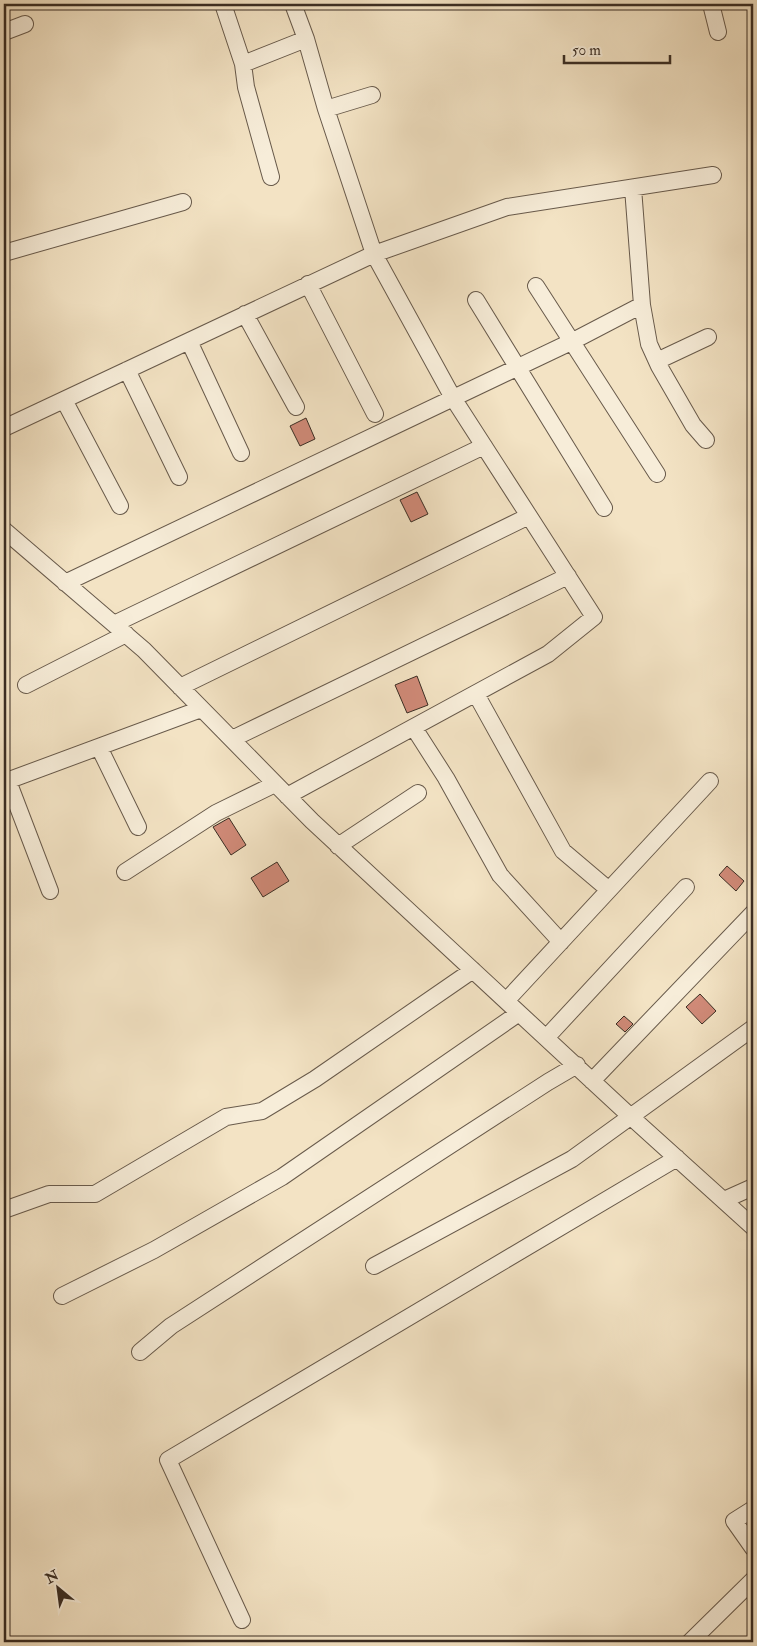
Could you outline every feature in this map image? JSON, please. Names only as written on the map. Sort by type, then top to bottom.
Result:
[{"type":"street","points":[[223,4],[243,64],[246,87],[271,177]]},
{"type":"street","points":[[287,796],[548,654],[594,617],[453,398],[374,254],[293,4]]},
{"type":"street","points":[[711,4],[718,32]]},
{"type":"street","points":[[4,32],[25,24]]},
{"type":"street","points":[[243,64],[306,40]]},
{"type":"street","points":[[326,109],[372,96]]},
{"type":"street","points":[[4,428],[374,254],[507,207],[713,175]]},
{"type":"street","points":[[633,188],[642,306],[649,344],[657,362],[693,425],[706,440]]},
{"type":"street","points":[[4,254],[183,202]]},
{"type":"street","points":[[308,284],[375,414]]},
{"type":"street","points":[[536,286],[658,474]]},
{"type":"street","points":[[476,300],[604,508]]},
{"type":"street","points":[[65,583],[573,342],[642,306]]},
{"type":"street","points":[[245,314],[296,407]]},
{"type":"street","points":[[657,362],[708,337]]},
{"type":"street","points":[[189,341],[241,454]]},
{"type":"street","points":[[127,370],[179,476]]},
{"type":"street","points":[[64,400],[120,506]]},
{"type":"street","points":[[26,685],[120,629],[484,446]]},
{"type":"street","points":[[180,687],[529,516]]},
{"type":"street","points":[[4,530],[144,650],[338,846],[753,1227]]},
{"type":"street","points":[[232,739],[568,576]]},
{"type":"street","points":[[476,694],[563,851],[609,890]]},
{"type":"street","points":[[50,891],[6,781],[202,708]]},
{"type":"street","points":[[414,728],[446,778],[500,875],[560,942]]},
{"type":"street","points":[[99,747],[138,828]]},
{"type":"street","points":[[506,1001],[710,781]]},
{"type":"street","points":[[125,872],[216,813],[275,784]]},
{"type":"street","points":[[338,846],[418,792]]},
{"type":"street","points":[[546,1038],[686,887]]},
{"type":"street","points":[[592,1081],[753,913]]},
{"type":"street","points":[[4,1210],[49,1194],[95,1194],[226,1117],[262,1112],[315,1079],[473,970]]},
{"type":"street","points":[[62,1296],[154,1250],[282,1177],[519,1013]]},
{"type":"street","points":[[374,1266],[572,1159],[753,1028]]},
{"type":"street","points":[[140,1352],[180,1321],[531,1093],[577,1066]]},
{"type":"street","points":[[242,1620],[168,1460],[677,1158]]},
{"type":"street","points":[[724,1200],[753,1186]]},
{"type":"street","points":[[753,1509],[734,1521],[753,1548]]},
{"type":"street","points":[[690,1642],[753,1580]]},
{"type":"building","points":[[306,418],[315,439],[300,446],[290,426]]},
{"type":"building","points":[[417,492],[428,514],[411,522],[400,500]]},
{"type":"building","points":[[417,676],[428,705],[407,713],[395,685]]},
{"type":"building","points":[[229,818],[246,845],[231,855],[213,827]]},
{"type":"building","points":[[277,862],[289,881],[263,897],[251,878]]},
{"type":"building","points":[[727,866],[744,881],[736,891],[719,875]]},
{"type":"building","points":[[700,994],[716,1011],[702,1024],[686,1007]]},
{"type":"building","points":[[624,1016],[633,1024],[625,1032],[616,1024]]}]
